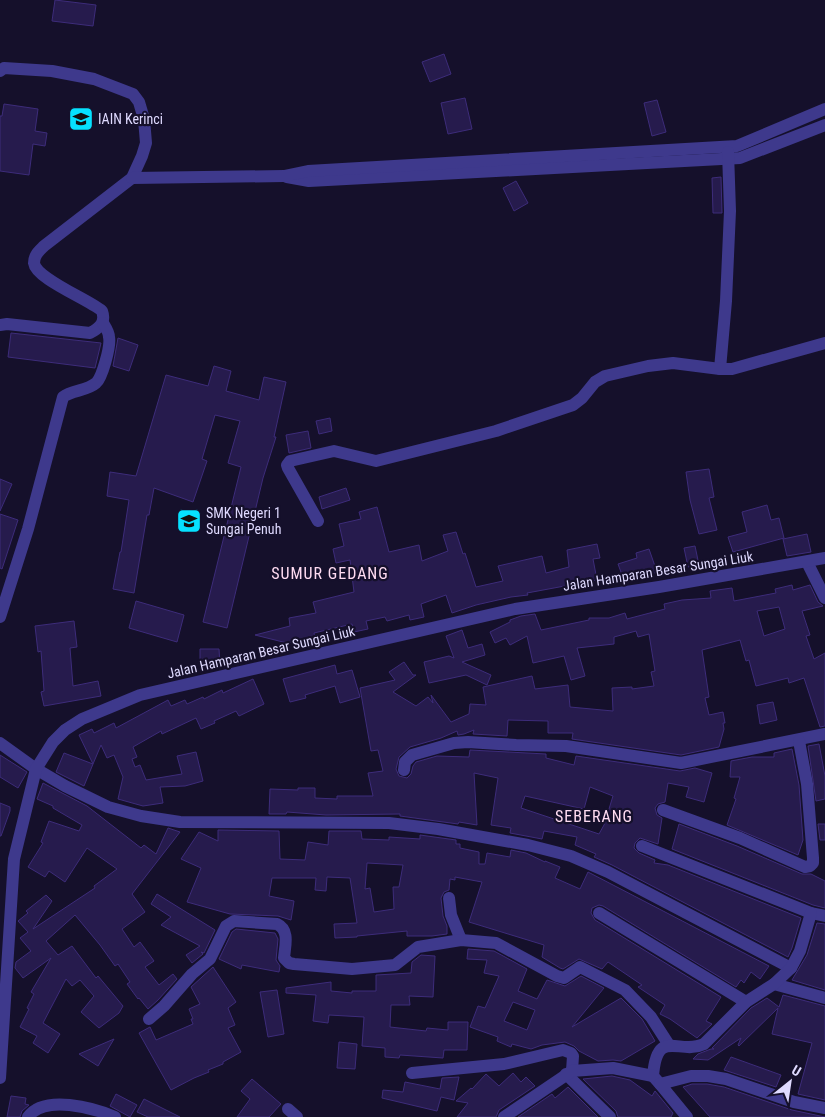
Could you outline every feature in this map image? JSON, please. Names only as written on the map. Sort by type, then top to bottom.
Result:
[{"type":"street","points":[[0,71],[4,68],[52,71],[94,79],[133,94],[140,102],[146,143],[132,178],[44,246],[34,259],[34,265],[48,279],[102,310],[104,316],[103,323],[98,330],[90,333],[7,324],[0,325]]},
{"type":"street","points":[[728,153],[737,146],[825,109]]},
{"type":"street","points":[[132,178],[284,176],[308,171],[728,153],[740,158],[825,125]]},
{"type":"street","points":[[720,369],[726,300],[730,211],[728,153]]},
{"type":"street","points":[[0,617],[28,529],[63,397],[94,385],[100,377],[110,343],[108,331],[103,323]]},
{"type":"street","points":[[318,521],[288,468],[287,465],[290,462],[334,451],[376,461],[496,431],[573,405],[582,398],[595,382],[605,376],[648,366],[673,363],[732,369],[825,343]]},
{"type":"street","name":"Jalan Hamparan Besar Sungai Liuk","points":[[0,1078],[14,859],[36,770],[53,742],[64,730],[82,719],[140,695],[515,609],[659,587],[825,558]]},
{"type":"street","points":[[807,562],[825,598]]},
{"type":"street","points":[[404,770],[405,762],[412,755],[454,743],[566,746],[681,763],[799,741],[825,734]]},
{"type":"street","points":[[663,810],[740,838],[805,866],[810,866],[814,858],[799,741]]},
{"type":"street","points":[[0,743],[36,770],[79,793],[108,807],[141,816],[180,822],[389,823],[528,844],[571,856],[608,872],[791,968]]},
{"type":"street","points":[[642,846],[811,913],[825,916]]},
{"type":"street","points":[[450,898],[451,915],[461,940]]},
{"type":"street","points":[[599,913],[746,1002]]},
{"type":"street","points":[[686,1117],[657,1080],[656,1057],[660,1051],[669,1045],[698,1047],[704,1044],[746,1002],[774,984],[791,968],[800,951],[811,913]]},
{"type":"street","points":[[149,1019],[164,1006],[192,974],[210,959],[226,926],[234,921],[278,924],[282,926],[286,933],[284,958],[289,963],[294,964],[352,969],[394,965],[418,947],[461,940],[496,944],[557,976],[564,978],[580,968],[625,990],[651,1017],[669,1045]]},
{"type":"street","points":[[774,984],[825,998]]},
{"type":"street","points":[[412,1073],[504,1064],[563,1050],[568,1051],[571,1067],[610,1117]]},
{"type":"street","points":[[504,1117],[571,1067],[613,1068],[657,1080],[708,1076],[726,1079],[794,1102],[825,1108]]},
{"type":"street","points":[[28,1117],[38,1108],[69,1105],[87,1108],[115,1117]]},
{"type":"building","points":[[55,0],[96,5],[93,26],[52,21]]},
{"type":"building","points":[[444,54],[451,74],[430,82],[422,62]]},
{"type":"building","points":[[465,98],[472,129],[448,134],[441,103]]},
{"type":"building","points":[[657,100],[666,132],[652,136],[644,103]]},
{"type":"building","points":[[4,104],[38,109],[35,131],[47,133],[45,146],[33,144],[29,175],[0,171],[0,116],[2,116]]},
{"type":"building","points":[[721,177],[722,213],[713,213],[712,178]]},
{"type":"building","points":[[516,181],[528,203],[514,211],[503,188]]},
{"type":"building","points":[[11,333],[101,343],[95,368],[8,357]]},
{"type":"building","points":[[118,338],[138,345],[129,371],[113,366]]},
{"type":"building","points":[[214,366],[231,371],[226,391],[259,400],[264,377],[286,382],[274,437],[276,437],[263,478],[227,628],[203,622],[241,467],[228,463],[240,421],[215,415],[202,459],[207,461],[193,502],[154,488],[149,515],[147,515],[134,593],[113,589],[129,500],[107,496],[110,472],[136,476],[166,375],[208,386]]},
{"type":"building","points":[[330,418],[332,431],[319,434],[316,421]]},
{"type":"building","points":[[308,431],[311,448],[289,453],[286,435]]},
{"type":"building","points":[[709,469],[714,497],[709,498],[717,530],[699,534],[690,500],[686,472]]},
{"type":"building","points":[[0,479],[12,484],[0,511]]},
{"type":"building","points":[[346,488],[350,500],[322,509],[319,497]]},
{"type":"building","points":[[767,505],[771,520],[779,518],[784,538],[733,552],[728,537],[747,532],[742,512]]},
{"type":"building","points":[[377,507],[389,552],[419,545],[422,561],[448,551],[443,535],[456,532],[476,587],[503,581],[498,566],[542,556],[546,573],[569,567],[567,550],[597,544],[600,558],[593,559],[597,580],[527,593],[528,595],[476,605],[452,613],[446,595],[421,604],[424,617],[410,620],[409,615],[387,621],[385,617],[366,621],[368,629],[354,632],[352,624],[314,633],[315,638],[287,643],[255,635],[290,626],[289,618],[316,613],[313,602],[354,592],[350,560],[336,563],[333,549],[344,546],[339,524],[361,519],[359,512]]},
{"type":"building","points":[[0,514],[18,520],[2,569],[0,568]]},
{"type":"building","points":[[807,534],[811,552],[787,556],[783,539]]},
{"type":"building","points":[[695,546],[699,565],[688,567],[684,548]]},
{"type":"building","points":[[649,549],[657,572],[625,583],[618,564],[637,558],[636,553]]},
{"type":"building","points":[[792,585],[793,590],[810,585],[818,602],[823,606],[802,611],[810,635],[806,636],[814,659],[825,653],[825,726],[820,727],[804,678],[789,683],[788,678],[756,686],[749,660],[746,661],[740,640],[702,650],[709,697],[705,698],[709,715],[723,712],[725,723],[723,723],[724,729],[719,747],[681,755],[572,739],[573,733],[548,733],[548,721],[508,720],[507,736],[473,734],[474,730],[458,735],[457,731],[410,747],[399,757],[396,769],[399,776],[407,778],[411,774],[416,762],[437,756],[469,757],[470,750],[546,754],[546,758],[574,765],[576,756],[680,771],[695,768],[712,773],[704,802],[686,797],[689,787],[668,783],[665,802],[658,804],[655,808],[657,815],[662,818],[658,844],[640,838],[635,843],[634,848],[639,853],[655,860],[654,863],[668,865],[801,918],[788,957],[594,857],[596,854],[575,845],[577,837],[544,831],[542,839],[510,833],[511,828],[491,825],[498,778],[474,773],[477,825],[400,816],[400,814],[326,815],[287,812],[286,814],[269,814],[270,789],[298,790],[298,788],[315,788],[315,798],[337,799],[337,796],[373,796],[368,773],[383,771],[378,750],[371,751],[360,688],[395,680],[389,672],[404,662],[413,675],[416,675],[393,692],[416,706],[428,697],[433,703],[431,695],[451,722],[469,714],[470,704],[486,705],[483,687],[532,676],[535,689],[568,685],[570,707],[613,711],[612,688],[632,687],[632,689],[654,686],[651,672],[655,671],[649,634],[638,637],[636,631],[614,637],[614,644],[577,648],[585,676],[571,680],[564,656],[533,663],[527,636],[510,645],[506,638],[495,643],[490,632],[521,616],[535,614],[541,630],[589,620],[589,618],[609,618],[625,613],[627,619],[665,609],[664,604],[682,600],[711,598],[710,591],[732,588],[734,601],[776,593],[775,589]],"holes":[[[779,607],[785,629],[764,636],[757,611]],[[590,787],[613,796],[604,825],[599,834],[521,808],[525,796],[584,809]]]},
{"type":"building","points":[[136,601],[184,615],[177,642],[129,628]]},
{"type":"building","points":[[74,621],[77,647],[70,648],[73,686],[98,681],[101,696],[44,706],[41,692],[44,691],[41,651],[38,652],[35,626]]},
{"type":"building","points":[[462,630],[468,648],[482,644],[485,655],[462,662],[491,675],[487,685],[466,675],[429,683],[424,662],[449,656],[454,658],[446,636]]},
{"type":"building","points":[[200,649],[219,649],[220,666],[200,666]]},
{"type":"building","points":[[335,665],[337,674],[352,670],[360,697],[340,703],[335,686],[305,695],[306,698],[290,702],[283,679]]},
{"type":"building","points":[[253,679],[264,704],[239,716],[236,711],[201,729],[196,718],[162,734],[161,731],[133,747],[137,757],[132,759],[135,767],[140,765],[146,780],[182,774],[177,756],[196,752],[203,781],[185,786],[160,787],[163,803],[143,806],[118,799],[123,777],[114,755],[107,758],[101,745],[93,764],[79,735],[92,729],[94,733],[114,723],[116,728],[168,700],[171,706],[185,700],[187,704],[203,697],[204,699],[222,690],[223,693]]},
{"type":"building","points":[[773,702],[777,720],[760,724],[757,705]]},
{"type":"building","points":[[819,744],[825,776],[825,799],[816,801],[808,746]]},
{"type":"building","points":[[792,749],[799,785],[803,840],[798,855],[727,825],[736,799],[734,798],[740,777],[730,777],[731,761],[752,757],[774,757],[774,753]]},
{"type":"building","points":[[64,753],[93,764],[84,786],[56,772]]},
{"type":"building","points":[[0,755],[27,772],[18,788],[0,777]]},
{"type":"building","points":[[43,783],[87,806],[141,848],[144,845],[156,854],[168,828],[180,832],[132,894],[145,912],[122,929],[134,947],[140,942],[154,961],[145,967],[159,985],[173,974],[177,979],[148,1009],[127,984],[130,982],[118,964],[115,966],[75,915],[46,941],[58,955],[72,946],[96,978],[98,976],[123,1006],[119,1013],[99,1028],[81,1012],[94,996],[80,980],[72,986],[66,979],[43,1023],[60,1034],[48,1053],[33,1043],[37,1036],[20,1027],[34,994],[31,992],[51,958],[23,978],[15,968],[16,962],[31,951],[20,938],[28,932],[18,921],[28,913],[26,911],[46,895],[52,901],[33,929],[95,888],[94,886],[117,869],[87,848],[65,882],[49,871],[45,877],[28,867],[43,843],[41,842],[49,821],[79,831],[82,825],[53,808],[53,806],[37,799]]},
{"type":"building","points":[[0,803],[10,807],[1,836],[0,836]]},
{"type":"building","points":[[679,824],[802,874],[811,874],[825,881],[825,908],[813,905],[672,849]]},
{"type":"building","points":[[818,824],[825,824],[825,840],[820,840]]},
{"type":"building","points":[[218,830],[279,831],[280,859],[305,860],[308,842],[328,845],[329,831],[361,831],[362,839],[389,840],[389,837],[420,839],[420,835],[456,840],[456,844],[460,844],[460,848],[479,852],[479,864],[485,864],[487,853],[510,857],[511,850],[526,853],[560,867],[555,878],[580,889],[588,872],[769,966],[760,979],[751,972],[744,983],[741,980],[736,987],[603,906],[599,905],[592,908],[591,913],[595,920],[721,997],[706,1021],[712,1024],[697,1038],[660,1014],[665,1005],[638,987],[642,985],[608,962],[602,969],[579,959],[563,969],[542,957],[544,945],[469,922],[482,882],[455,877],[455,880],[450,879],[449,890],[444,892],[441,898],[447,934],[432,936],[407,936],[407,931],[335,938],[334,924],[357,923],[350,878],[327,877],[326,891],[315,890],[316,878],[272,878],[269,896],[294,901],[291,920],[278,916],[230,914],[187,902],[201,868],[181,859],[199,832],[218,841]],"holes":[[[367,863],[403,865],[399,887],[393,887],[394,909],[374,912],[370,888],[365,889]]]},
{"type":"building","points":[[157,894],[215,930],[204,953],[201,952],[203,954],[192,963],[186,955],[200,946],[161,925],[171,917],[151,904]]},
{"type":"building","points":[[817,923],[825,924],[825,990],[792,980],[807,955]]},
{"type":"building","points":[[236,929],[275,933],[278,939],[276,960],[280,966],[279,972],[242,965],[241,969],[219,959],[232,932]]},
{"type":"building","points":[[468,949],[494,951],[527,969],[518,991],[537,999],[547,980],[565,986],[581,976],[604,988],[572,1027],[621,998],[642,1019],[655,1041],[621,1061],[598,1061],[565,1042],[542,1045],[531,1049],[512,1044],[511,1047],[497,1041],[498,1037],[470,1027],[478,1006],[485,1008],[499,976],[484,973],[487,960],[467,959]],"holes":[[[513,1002],[535,1010],[527,1030],[504,1021]]]},
{"type":"building","points":[[421,955],[435,956],[433,997],[409,996],[410,1005],[391,1005],[390,1027],[426,1031],[427,1028],[448,1030],[448,1022],[468,1022],[467,1050],[444,1050],[443,1058],[400,1055],[399,1058],[385,1057],[385,1048],[362,1046],[364,1017],[329,1015],[328,1023],[313,1021],[316,995],[286,993],[286,988],[331,982],[331,991],[352,993],[352,991],[376,991],[376,975],[411,973],[412,962]]},
{"type":"building","points":[[213,967],[236,1002],[228,1008],[235,1025],[228,1028],[241,1052],[223,1062],[223,1064],[208,1070],[209,1072],[171,1090],[139,1033],[150,1027],[156,1040],[193,1024],[189,1009],[200,1004],[191,987]]},
{"type":"building","points":[[277,990],[284,1034],[268,1037],[260,992]]},
{"type":"building","points":[[783,995],[825,1006],[825,1100],[798,1094],[812,1043],[772,1034],[778,1008],[739,1046],[741,1038],[708,1060],[693,1059],[698,1054],[714,1049],[712,1048],[751,1008],[767,998],[779,1007]]},
{"type":"building","points":[[114,1039],[98,1066],[79,1054]]},
{"type":"building","points":[[339,1042],[357,1044],[355,1069],[337,1068]]},
{"type":"building","points":[[731,1057],[781,1075],[776,1087],[724,1070]]},
{"type":"building","points":[[513,1073],[521,1082],[526,1077],[535,1086],[499,1110],[496,1117],[457,1117],[468,1103],[456,1101],[472,1089],[486,1074],[499,1086]]},
{"type":"building","points":[[612,1076],[630,1080],[652,1096],[655,1091],[673,1113],[671,1117],[618,1117],[616,1111],[583,1079]]},
{"type":"building","points":[[459,1077],[454,1100],[441,1097],[437,1111],[382,1098],[383,1090],[403,1092],[405,1082],[440,1089],[442,1078]]},
{"type":"building","points":[[252,1079],[281,1104],[269,1117],[237,1117],[250,1099],[241,1091]]},
{"type":"building","points":[[692,1084],[724,1087],[792,1110],[825,1117],[710,1117],[683,1087]]},
{"type":"building","points":[[568,1087],[598,1117],[518,1117],[552,1094],[555,1098]]},
{"type":"building","points":[[116,1094],[137,1105],[130,1117],[110,1106]]},
{"type":"building","points":[[11,1096],[26,1098],[25,1104],[29,1105],[22,1111],[20,1117],[7,1117]]},
{"type":"building","points":[[144,1099],[180,1117],[148,1117],[137,1112]]},
{"type":"place","name":"IAIN Kerinci","points":[[81,119]]},
{"type":"place","name":"SMK Negeri 1 Sungai Penuh","points":[[189,521]]},
{"type":"district","name":"SUMUR GEDANG","points":[[330,573]]},
{"type":"district","name":"SEBERANG","points":[[594,816]]}]
